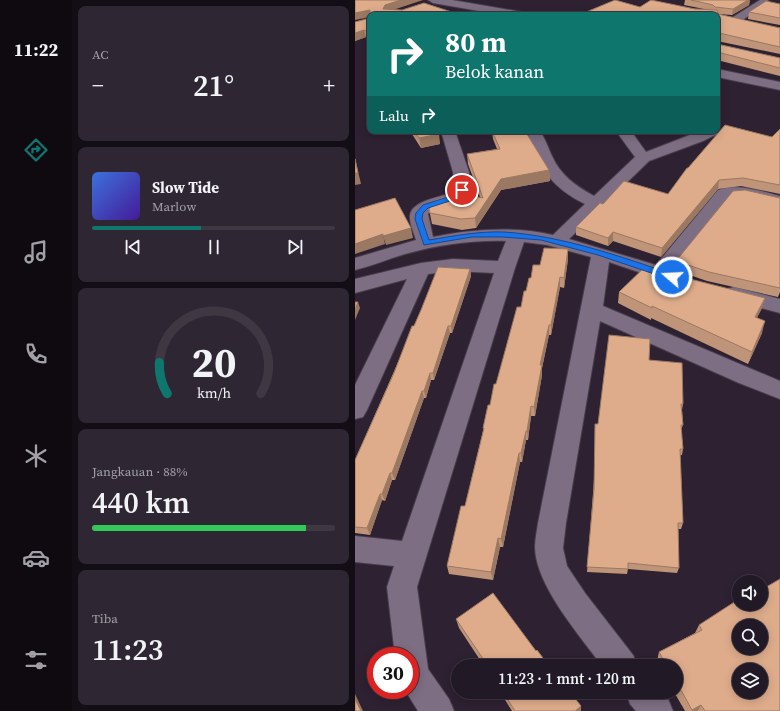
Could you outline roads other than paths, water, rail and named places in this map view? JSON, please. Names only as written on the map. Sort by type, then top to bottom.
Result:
[{"type":"street","points":[[750,24],[729,20],[768,3],[753,0]]},
{"type":"street","points":[[432,2],[501,12]]},
{"type":"street","points":[[720,74],[780,86]]},
{"type":"street","points":[[426,243],[419,219],[419,213],[425,207],[457,196],[462,190],[461,172],[449,134]]},
{"type":"street","points":[[625,134],[643,158]]},
{"type":"street","points":[[556,242],[643,158],[706,134]]},
{"type":"street","points":[[536,136],[543,157],[553,174],[573,192],[596,203]]},
{"type":"street","points":[[660,273],[723,194],[727,192],[737,192],[780,201]]},
{"type":"street","points":[[355,264],[426,243],[472,235],[503,234],[541,238],[601,253],[691,283]]},
{"type":"street","points":[[437,711],[413,674],[402,586],[505,268],[515,242]]},
{"type":"street","points":[[600,258],[592,309],[552,523],[549,548],[554,571],[574,603],[617,659]]},
{"type":"street","points":[[355,286],[421,268],[453,265],[505,268]]},
{"type":"street","points":[[355,410],[421,268]]},
{"type":"street","points":[[714,289],[780,306]]},
{"type":"street","points":[[592,309],[747,378],[780,390]]},
{"type":"street","points":[[355,549],[412,555]]},
{"type":"street","points":[[647,699],[656,711]]}]
